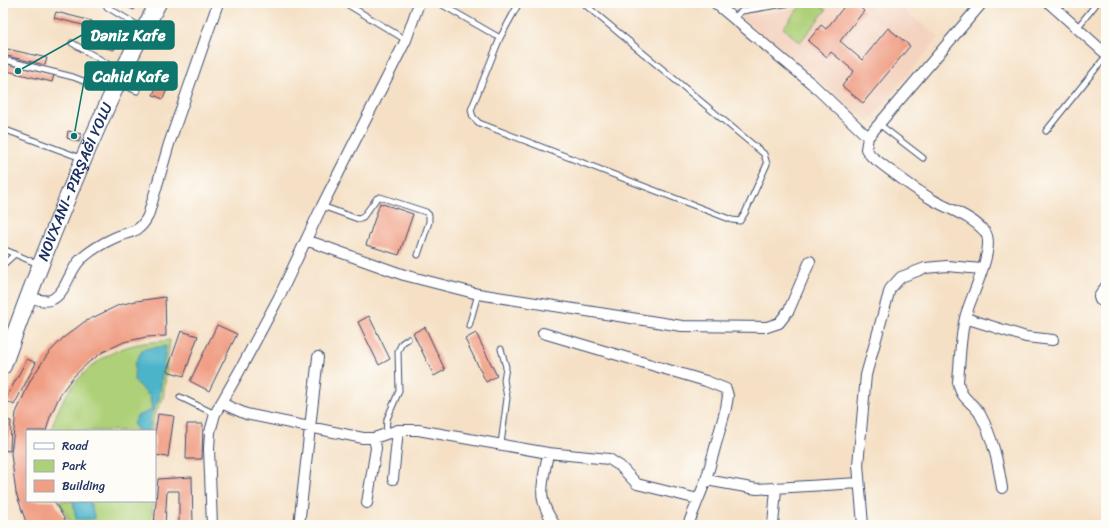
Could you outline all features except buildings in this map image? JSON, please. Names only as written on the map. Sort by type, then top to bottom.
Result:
[{"type":"main road","points":[[3,366],[41,265],[84,159],[118,83],[158,3]]},
{"type":"street","points":[[29,297],[45,301],[51,300],[60,294],[80,260],[115,237],[134,232],[142,226],[148,216],[169,144],[218,3]]},
{"type":"street","points":[[212,525],[209,449],[210,432],[215,414],[271,313],[322,206],[406,40],[419,3]]},
{"type":"street","points":[[715,3],[812,84],[868,136]]},
{"type":"street","points":[[982,3],[868,136],[866,149],[871,156],[916,190],[963,215],[986,232],[989,248],[965,318],[958,382],[960,392],[982,418],[995,448],[1002,488]]},
{"type":"street","points":[[1049,3],[1106,55]]},
{"type":"street","points":[[306,240],[404,275],[478,294],[682,326],[767,327],[779,323],[789,310],[810,261]]},
{"type":"street","points":[[862,525],[858,465],[866,374],[890,289],[901,277],[925,268],[947,266],[982,269]]},
{"type":"street","points":[[1106,286],[1099,297],[1100,300],[1106,303]]},
{"type":"street","points":[[965,318],[1026,337],[1053,340]]},
{"type":"street","points":[[543,333],[726,389],[728,396],[726,408],[706,480],[688,525]]},
{"type":"street","points":[[299,525],[318,356]]},
{"type":"street","points":[[221,403],[246,414],[363,438],[374,438],[398,430],[418,430],[446,433],[548,453],[609,459],[620,466],[637,484],[698,499]]},
{"type":"street","points":[[393,479],[398,430]]},
{"type":"street","points":[[367,503],[376,448],[374,438]]},
{"type":"street","points":[[548,453],[541,499],[551,523]]},
{"type":"street","points":[[706,480],[736,487],[776,489],[859,482]]},
{"type":"street","points":[[773,525],[776,489]]},
{"type":"lane","points":[[345,3],[406,40]]},
{"type":"lane","points":[[439,3],[500,38]]},
{"type":"lane","points":[[519,3],[500,38],[471,110],[473,117],[479,122],[732,220],[740,221],[745,214],[767,164],[764,154],[583,3]]},
{"type":"lane","points":[[733,18],[742,11],[791,3]]},
{"type":"lane","points":[[1077,28],[1097,3]]},
{"type":"lane","points":[[107,7],[144,30]]},
{"type":"lane","points":[[72,43],[118,83]]},
{"type":"lane","points":[[1046,131],[1106,55]]},
{"type":"lane","points":[[9,61],[73,77],[118,83],[138,91]]},
{"type":"lane","points":[[878,124],[923,158]]},
{"type":"lane","points":[[3,129],[84,159]]},
{"type":"lane","points":[[322,206],[358,219],[363,217],[377,198],[380,197],[426,212],[429,215],[429,222],[418,255]]},
{"type":"lane","points":[[3,248],[41,265]]},
{"type":"lane","points":[[3,265],[15,254]]},
{"type":"lane","points":[[469,326],[478,294]]},
{"type":"lane","points":[[386,434],[387,419],[399,391],[398,351],[402,343],[408,339]]},
{"type":"lane","points":[[501,349],[506,367],[504,380],[507,398],[501,444]]},
{"type":"lane","points":[[180,397],[215,414]]},
{"type":"shaded area","points":[[797,3],[895,3],[939,37],[869,122],[739,16],[792,9]]},
{"type":"green space","points":[[803,3],[818,3],[826,10],[800,42],[783,28]]},
{"type":"green space","points":[[170,340],[163,399],[154,416],[152,430],[51,430],[62,402],[70,389],[91,367],[116,351],[145,343]]},
{"type":"green space","points":[[60,502],[153,502],[151,525],[70,522]]},
{"type":"water","points":[[166,346],[159,399],[151,415],[149,430],[138,430],[133,424],[137,416],[152,410],[150,397],[134,380],[135,363],[143,349]]},
{"type":"water","points":[[73,502],[90,502],[95,519],[76,519]]},
{"type":"place","name":"Dəniz Kafe","points":[[18,71]]},
{"type":"place","name":"Cahid Kafe","points":[[74,136]]}]
